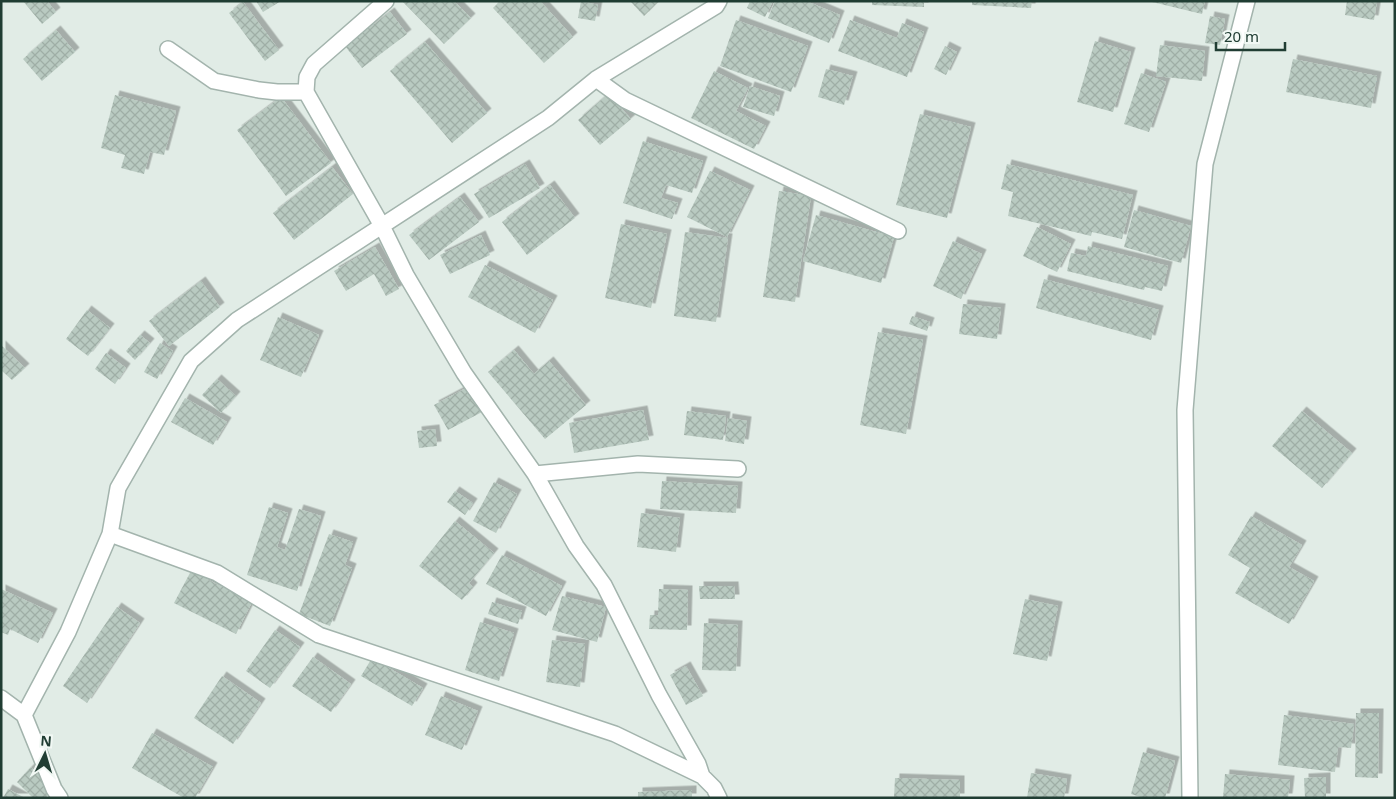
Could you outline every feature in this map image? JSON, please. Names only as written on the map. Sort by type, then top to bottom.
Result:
[{"type":"street","points":[[386,1],[314,64],[307,77],[306,92],[382,226],[406,275],[464,373],[535,474],[576,546],[604,585],[659,695],[698,764],[702,776]]},
{"type":"street","points":[[24,715],[68,632],[110,534],[118,488],[191,361],[236,320],[548,118],[596,79],[716,6],[720,1]]},
{"type":"street","points":[[1190,798],[1186,410],[1205,164],[1247,1]]},
{"type":"street","points":[[168,49],[214,81],[268,91],[306,92]]},
{"type":"street","points":[[596,79],[625,100],[898,231]]},
{"type":"street","points":[[535,474],[638,464],[738,469]]},
{"type":"street","points":[[110,534],[217,573],[319,635],[614,734],[702,776],[714,788],[718,798]]},
{"type":"street","points":[[1,698],[24,715],[54,789],[60,798]]},
{"type":"building","points":[[23,1],[47,1],[56,12],[42,24]]},
{"type":"building","points":[[256,1],[281,1],[263,12]]},
{"type":"building","points":[[404,1],[454,1],[471,18],[444,44]]},
{"type":"building","points":[[500,1],[540,1],[573,37],[544,63],[493,8]]},
{"type":"building","points":[[581,1],[598,5],[595,21],[578,18]]},
{"type":"building","points":[[630,1],[659,1],[644,16]]},
{"type":"building","points":[[750,1],[773,1],[765,17],[747,8]]},
{"type":"building","points":[[775,1],[806,1],[840,15],[829,43],[768,18]]},
{"type":"building","points":[[872,1],[924,1],[924,7],[872,5]]},
{"type":"building","points":[[972,1],[1032,1],[1031,8],[972,5]]},
{"type":"building","points":[[1148,1],[1205,1],[1202,14]]},
{"type":"building","points":[[1347,1],[1377,1],[1374,20],[1345,15]]},
{"type":"building","points":[[243,2],[279,50],[265,61],[229,13]]},
{"type":"building","points":[[390,12],[407,34],[362,68],[345,46]]},
{"type":"building","points":[[1210,16],[1225,19],[1220,45],[1205,43]]},
{"type":"building","points":[[736,20],[808,46],[791,92],[720,66]]},
{"type":"building","points":[[850,20],[897,38],[902,23],[924,32],[907,77],[838,51]]},
{"type":"building","points":[[56,30],[75,52],[42,81],[23,59]]},
{"type":"building","points":[[1095,41],[1131,52],[1113,112],[1077,102]]},
{"type":"building","points":[[425,42],[487,113],[452,143],[390,71]]},
{"type":"building","points":[[1160,45],[1205,51],[1202,81],[1156,76]]},
{"type":"building","points":[[945,46],[957,52],[946,75],[934,69]]},
{"type":"building","points":[[1293,59],[1377,76],[1371,108],[1286,92]]},
{"type":"building","points":[[826,69],[853,76],[844,105],[818,97]]},
{"type":"building","points":[[714,71],[748,88],[736,111],[766,126],[754,149],[691,118]]},
{"type":"building","points":[[1141,73],[1166,82],[1149,132],[1124,124]]},
{"type":"building","points":[[750,86],[780,96],[774,116],[743,107]]},
{"type":"building","points":[[608,94],[631,119],[600,145],[578,120]]},
{"type":"building","points":[[115,95],[176,111],[164,155],[150,152],[144,174],[121,168],[125,155],[101,148]]},
{"type":"building","points":[[281,97],[331,163],[286,196],[237,130]]},
{"type":"building","points":[[920,114],[971,127],[947,218],[896,205]]},
{"type":"building","points":[[643,141],[703,161],[692,193],[666,185],[661,198],[678,203],[672,219],[623,203]]},
{"type":"building","points":[[525,164],[540,188],[489,218],[474,194]]},
{"type":"building","points":[[1007,164],[1133,195],[1122,239],[1092,232],[1091,236],[1008,216],[1013,192],[1001,189]]},
{"type":"building","points":[[332,167],[353,194],[294,240],[273,213]]},
{"type":"building","points":[[710,171],[750,190],[727,237],[687,217]]},
{"type":"building","points":[[550,185],[575,218],[527,255],[502,222]]},
{"type":"building","points":[[779,191],[811,196],[795,302],[763,297]]},
{"type":"building","points":[[460,197],[479,222],[429,260],[409,235]]},
{"type":"building","points":[[1134,210],[1191,226],[1181,263],[1124,247]]},
{"type":"building","points":[[816,215],[894,237],[881,283],[803,261]]},
{"type":"building","points":[[621,224],[667,234],[651,308],[605,298]]},
{"type":"building","points":[[1037,227],[1071,244],[1057,272],[1023,256]]},
{"type":"building","points":[[685,232],[728,238],[716,322],[674,316]]},
{"type":"building","points":[[481,235],[490,255],[450,274],[440,255]]},
{"type":"building","points":[[953,241],[982,254],[961,299],[933,286]]},
{"type":"building","points":[[1088,246],[1168,266],[1162,291],[1145,287],[1144,290],[1067,271],[1071,253],[1086,256]]},
{"type":"building","points":[[375,247],[399,289],[386,296],[374,274],[346,291],[334,271]]},
{"type":"building","points":[[485,265],[553,300],[535,333],[468,297]]},
{"type":"building","points":[[1044,279],[1159,310],[1151,340],[1036,308]]},
{"type":"building","points":[[201,281],[220,307],[169,346],[149,321]]},
{"type":"building","points":[[963,304],[1001,308],[997,339],[959,334]]},
{"type":"building","points":[[87,310],[110,328],[88,356],[66,339]]},
{"type":"building","points":[[912,316],[930,322],[927,331],[909,324]]},
{"type":"building","points":[[278,317],[319,335],[301,377],[260,360]]},
{"type":"building","points":[[878,332],[923,340],[906,434],[860,425]]},
{"type":"building","points":[[140,335],[150,343],[135,360],[126,351]]},
{"type":"building","points":[[160,343],[173,351],[157,379],[144,372]]},
{"type":"building","points":[[1,345],[25,368],[12,380],[1,370]]},
{"type":"building","points":[[514,350],[534,374],[549,361],[586,405],[545,439],[488,372]]},
{"type":"building","points":[[106,353],[126,368],[115,384],[95,369]]},
{"type":"building","points":[[217,379],[236,396],[221,413],[202,395]]},
{"type":"building","points":[[468,387],[482,412],[448,430],[434,405]]},
{"type":"building","points":[[185,398],[227,422],[213,445],[171,422]]},
{"type":"building","points":[[643,410],[649,440],[574,453],[569,423]]},
{"type":"building","points":[[687,411],[726,416],[723,440],[684,435]]},
{"type":"building","points":[[1302,411],[1352,453],[1322,488],[1272,446]]},
{"type":"building","points":[[728,418],[747,421],[744,444],[725,441]]},
{"type":"building","points":[[435,429],[437,446],[419,448],[417,431]]},
{"type":"building","points":[[662,481],[738,486],[736,513],[660,509]]},
{"type":"building","points":[[494,482],[517,494],[496,533],[473,521]]},
{"type":"building","points":[[455,491],[473,503],[465,515],[447,502]]},
{"type":"building","points":[[269,507],[288,513],[277,547],[285,550],[299,509],[321,516],[297,591],[247,575]]},
{"type":"building","points":[[641,513],[680,518],[676,552],[637,547]]},
{"type":"building","points":[[1251,516],[1302,545],[1289,567],[1314,581],[1289,624],[1235,593],[1250,568],[1228,555]]},
{"type":"building","points":[[455,521],[494,553],[469,583],[473,587],[462,600],[419,566]]},
{"type":"building","points":[[329,534],[353,542],[345,565],[352,568],[330,626],[299,614]]},
{"type":"building","points":[[502,555],[562,586],[546,616],[486,584]]},
{"type":"building","points":[[191,571],[252,602],[236,634],[174,603]]},
{"type":"building","points":[[699,586],[734,586],[735,599],[700,599]]},
{"type":"building","points":[[1,589],[53,613],[38,643],[10,629],[8,635],[1,632]]},
{"type":"building","points":[[659,589],[688,590],[687,630],[649,629],[650,615],[658,615]]},
{"type":"building","points":[[562,596],[606,607],[597,642],[552,630]]},
{"type":"building","points":[[1025,599],[1058,606],[1047,661],[1013,654]]},
{"type":"building","points":[[492,602],[522,611],[518,624],[488,614]]},
{"type":"building","points":[[117,607],[140,623],[87,703],[63,686]]},
{"type":"building","points":[[480,622],[514,633],[499,681],[465,670]]},
{"type":"building","points":[[704,623],[738,625],[736,671],[702,670]]},
{"type":"building","points":[[275,630],[300,647],[270,688],[246,671]]},
{"type":"building","points":[[552,640],[585,644],[580,687],[546,682]]},
{"type":"building","points":[[313,657],[351,684],[331,712],[292,686]]},
{"type":"building","points":[[372,658],[423,688],[412,706],[361,676]]},
{"type":"building","points":[[686,666],[703,696],[686,705],[670,675]]},
{"type":"building","points":[[222,676],[261,703],[233,744],[194,718]]},
{"type":"building","points":[[441,696],[478,711],[462,750],[425,735]]},
{"type":"building","points":[[1356,713],[1379,713],[1378,778],[1355,777]]},
{"type":"building","points":[[1284,715],[1354,724],[1351,748],[1338,747],[1335,772],[1278,765]]},
{"type":"building","points":[[152,733],[213,767],[195,798],[184,798],[132,768]]},
{"type":"building","points":[[1143,752],[1175,761],[1165,798],[1144,798],[1131,794]]},
{"type":"building","points":[[31,767],[54,789],[45,798],[33,798],[17,782]]},
{"type":"building","points":[[1031,773],[1067,779],[1064,798],[1027,798]]},
{"type":"building","points":[[1225,774],[1290,780],[1288,798],[1223,798]]},
{"type":"building","points":[[1326,777],[1326,798],[1305,798],[1304,778]]},
{"type":"building","points":[[895,778],[960,780],[960,798],[894,798]]},
{"type":"building","points":[[8,789],[25,798],[3,798]]},
{"type":"building","points":[[692,790],[692,798],[638,798],[638,792]]}]
